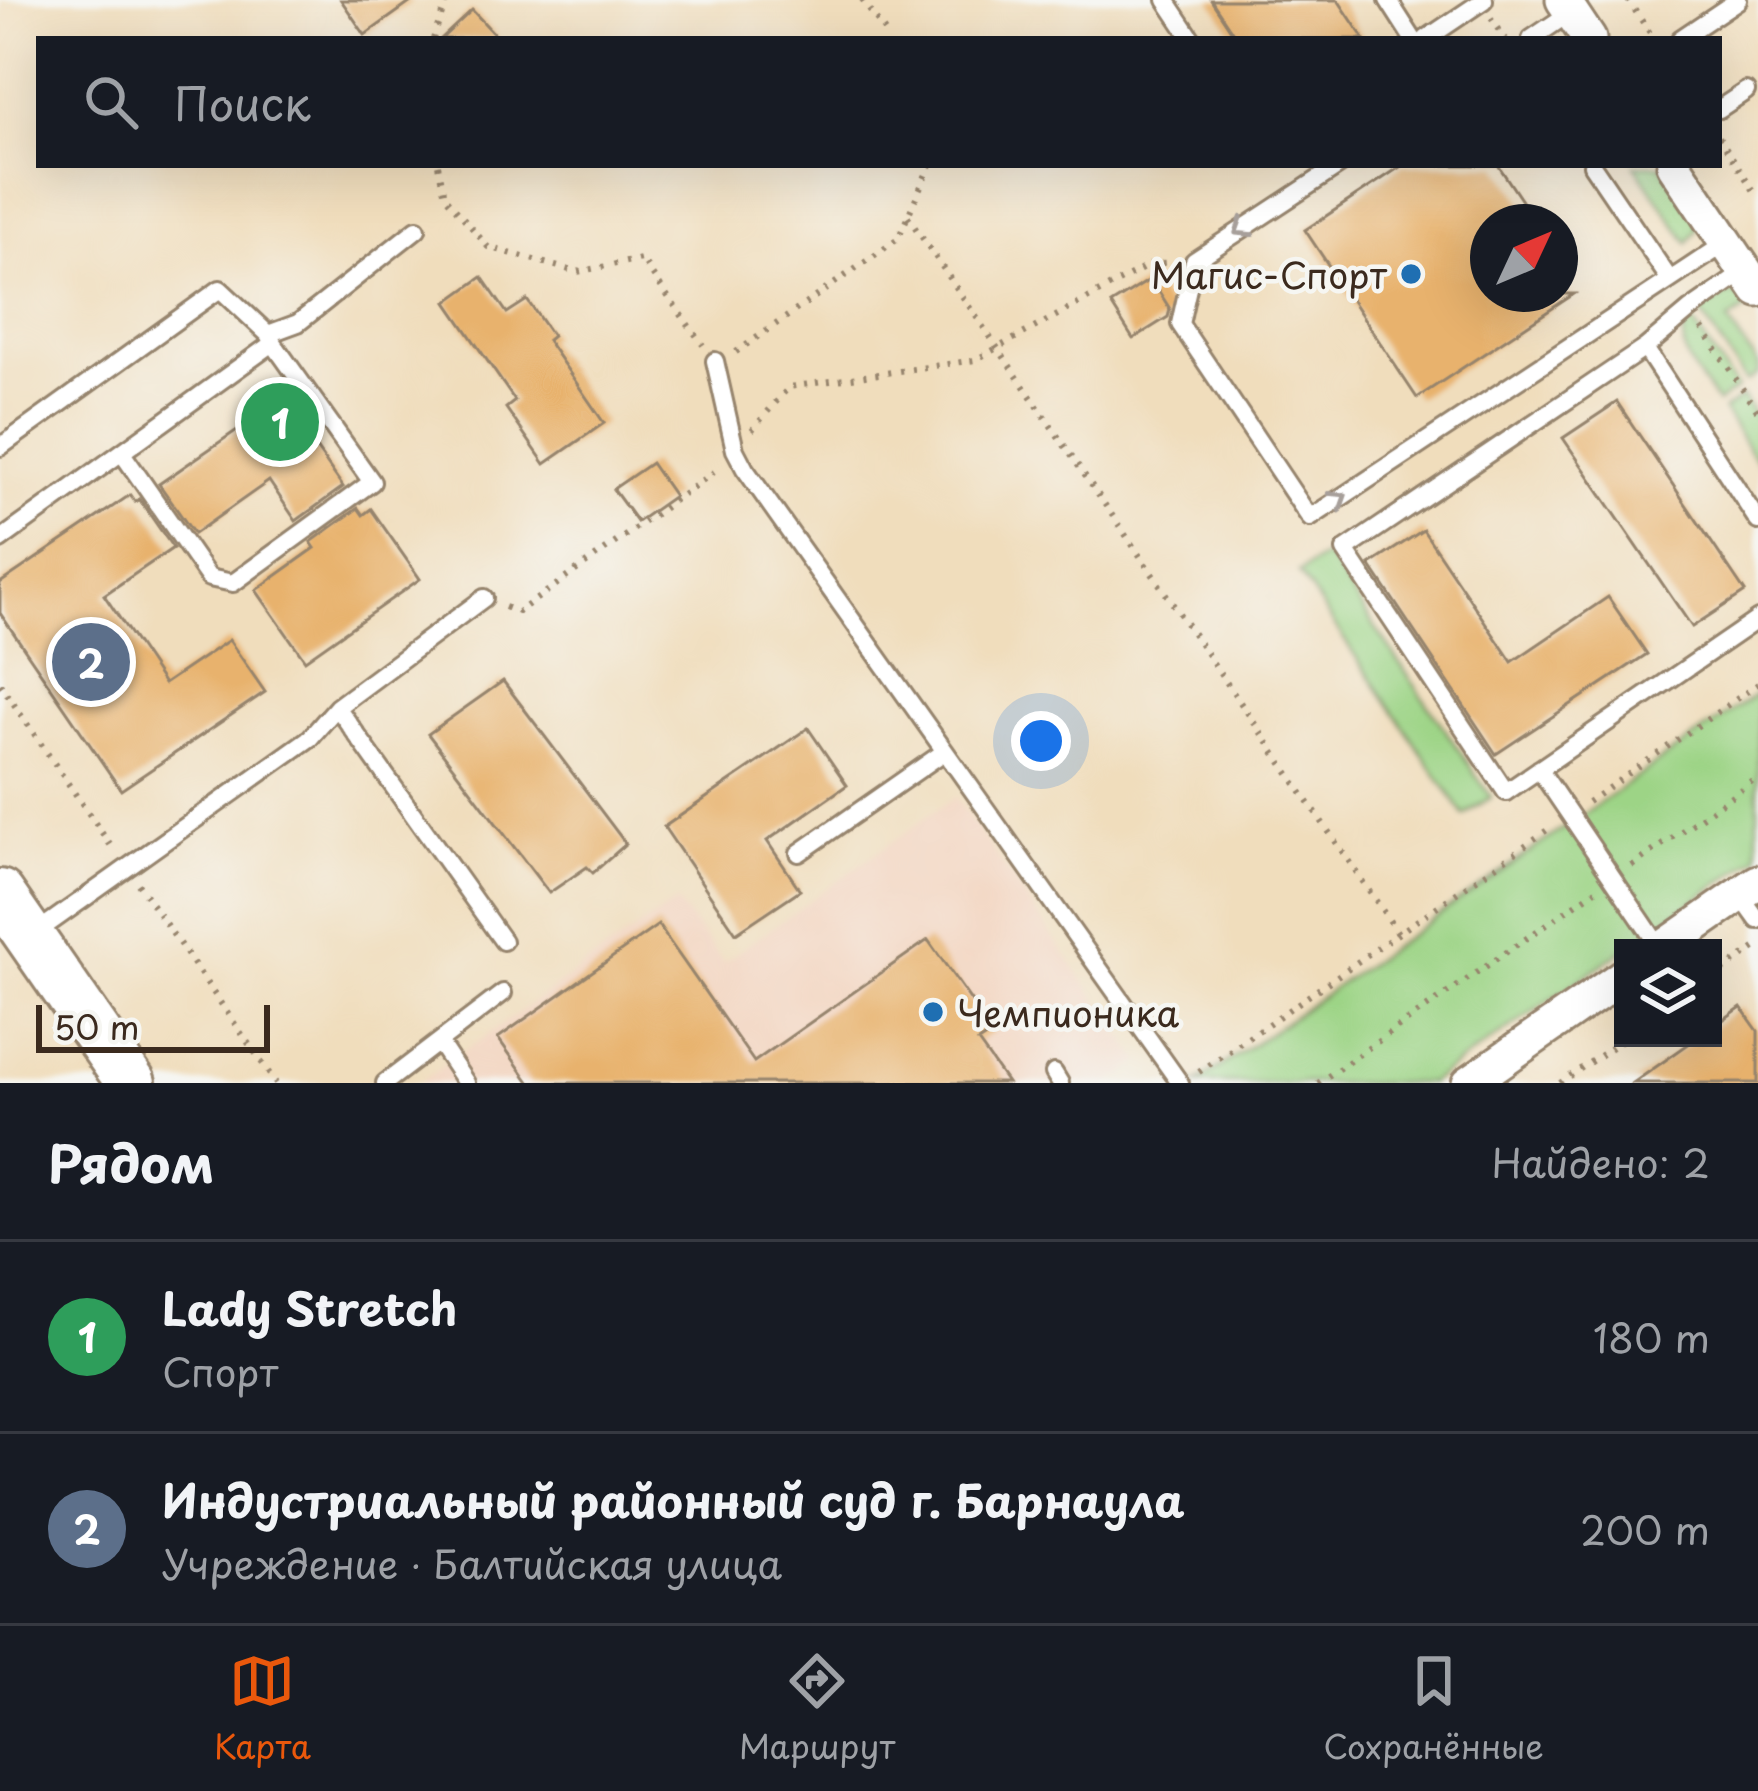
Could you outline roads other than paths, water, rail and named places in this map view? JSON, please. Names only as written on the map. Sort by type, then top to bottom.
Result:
[{"type":"main road","points":[[0,894],[131,1083]]},
{"type":"street","points":[[1676,168],[1752,280]]},
{"type":"street","points":[[1679,939],[1752,899]]},
{"type":"street","points":[[1469,1083],[1614,982]]},
{"type":"lane","points":[[1166,0],[1190,36]]},
{"type":"lane","points":[[1388,0],[1411,36]]},
{"type":"lane","points":[[1430,36],[1484,0]]},
{"type":"lane","points":[[1684,36],[1738,0]]},
{"type":"lane","points":[[1537,36],[1574,17]]},
{"type":"lane","points":[[1722,107],[1746,91]]},
{"type":"lane","points":[[1335,168],[1194,261],[1180,323],[1310,518],[1726,243]]},
{"type":"lane","points":[[1594,168],[1670,280]]},
{"type":"lane","points":[[0,540],[270,338],[298,323],[417,229]]},
{"type":"lane","points":[[1752,280],[1690,310],[1645,348],[1346,550],[1506,792],[1758,619]]},
{"type":"lane","points":[[0,447],[220,289],[270,338],[372,482],[233,583],[209,578],[122,453]]},
{"type":"lane","points":[[1645,348],[1758,520]]},
{"type":"lane","points":[[716,363],[735,450],[1181,1083]]},
{"type":"lane","points":[[30,937],[310,738],[337,707],[484,598]]},
{"type":"lane","points":[[337,707],[503,941]]},
{"type":"lane","points":[[800,853],[944,752]]},
{"type":"lane","points":[[1540,769],[1656,939]]},
{"type":"lane","points":[[385,1083],[503,993]]},
{"type":"lane","points":[[440,1044],[466,1083]]},
{"type":"place","name":"Магис-Спорт","points":[[1411,274]]},
{"type":"place","name":"Lady Stretch","points":[[280,422]]},
{"type":"place","name":"Индустриальный районный суд г. Барнаула","points":[[91,662]]},
{"type":"place","name":"Чемпионика","points":[[933,1012]]}]
